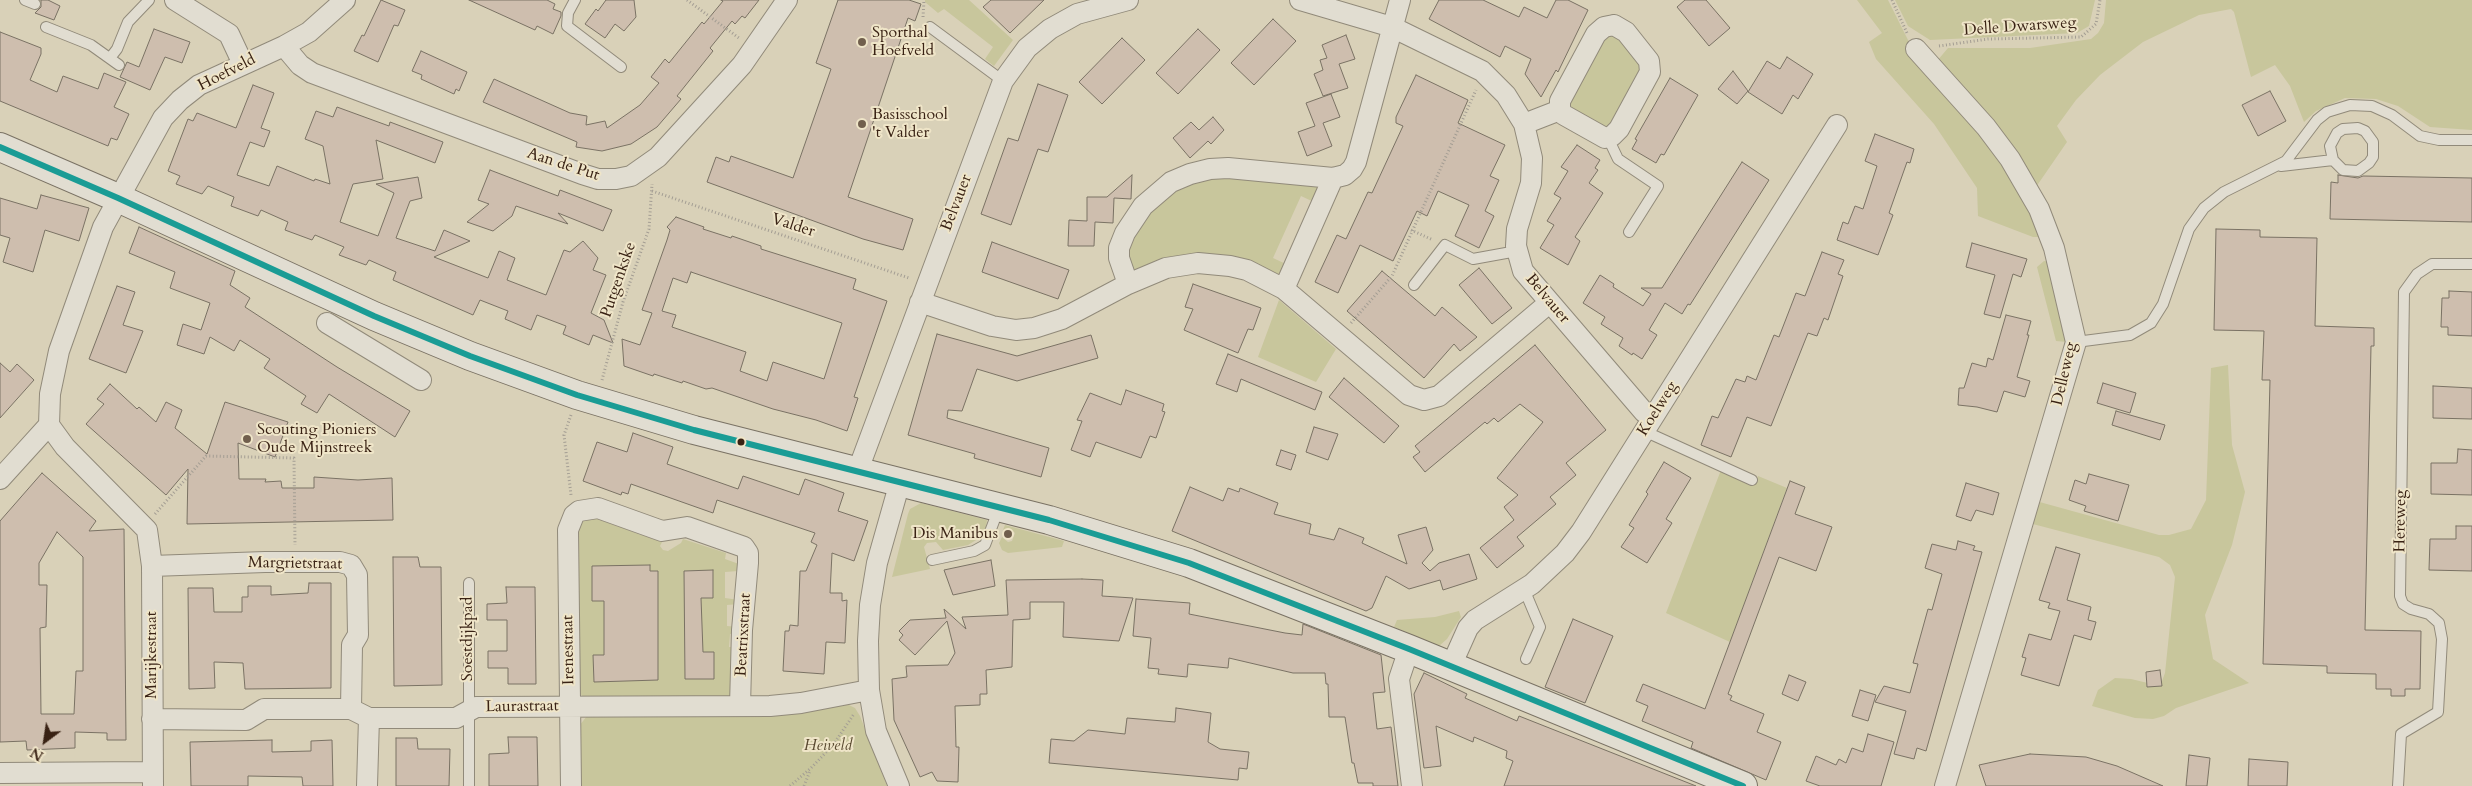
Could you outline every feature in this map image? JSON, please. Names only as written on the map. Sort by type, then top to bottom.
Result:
[{"type":"street","points":[[175,0],[228,34],[242,64]]},
{"type":"street","name":"Hoefveld","points":[[49,425],[50,394],[59,351],[103,227],[164,118],[174,106],[199,85],[284,46],[309,32],[345,0]]},
{"type":"street","name":"Aan de Put","points":[[284,46],[300,65],[312,72],[582,174],[598,178],[616,179],[631,176],[658,157],[754,49],[787,0]]},
{"type":"street","name":"Belvauer","points":[[858,470],[1003,81],[1027,48],[1050,29],[1078,14],[1128,0]]},
{"type":"street","name":"Belvauer","points":[[1300,0],[1392,27],[1484,73],[1506,95],[1524,124],[1532,158],[1531,183],[1517,229],[1517,251],[1523,271],[1644,412],[1648,424]]},
{"type":"street","points":[[1128,284],[1119,258],[1119,248],[1125,233],[1143,206],[1171,182],[1203,170],[1228,168],[1333,178],[1346,175],[1356,162],[1400,0]]},
{"type":"street","points":[[1619,26],[1649,61],[1650,72],[1619,129],[1608,138],[1597,135],[1564,115],[1560,110],[1562,94],[1596,34],[1604,27],[1619,26]]},
{"type":"street","name":"Delleweg","points":[[1916,49],[1986,127],[2010,159],[2035,201],[2054,248],[2076,342],[1945,786]]},
{"type":"street","points":[[1524,124],[1560,110]]},
{"type":"street","name":"Koelweg","points":[[1451,666],[1468,628],[1475,620],[1524,589],[1548,570],[1581,532],[1837,125]]},
{"type":"street","points":[[0,148],[118,198],[374,316],[456,351],[586,398],[694,430],[999,507],[1189,563],[1409,649],[1743,786]]},
{"type":"street","points":[[1284,289],[1333,178]]},
{"type":"street","points":[[923,293],[992,326],[1025,329],[1057,322],[1128,284],[1166,268],[1183,264],[1212,263],[1247,270],[1284,289],[1409,395],[1424,400],[1432,400],[1439,396],[1549,303]]},
{"type":"street","points":[[360,343],[374,316]]},
{"type":"street","points":[[327,323],[421,380]]},
{"type":"street","points":[[0,479],[49,425],[65,446],[144,525]]},
{"type":"street","points":[[899,786],[876,730],[869,690],[870,605],[877,563],[900,482]]},
{"type":"street","name":"Beatrixstraat","points":[[574,515],[586,509],[598,508],[662,531],[687,527],[744,547],[748,554],[748,564],[742,630],[740,706]]},
{"type":"street","name":"Irenestraat","points":[[571,786],[568,530],[574,515]]},
{"type":"street","name":"Marijkestraat","points":[[144,525],[147,530],[152,566],[152,779]]},
{"type":"street","name":"Margrietstraat","points":[[152,566],[295,562],[340,562],[352,565],[355,570],[358,635],[352,645],[351,709]]},
{"type":"street","points":[[1409,649],[1399,679],[1412,786]]},
{"type":"street","name":"Laurastraat","points":[[152,719],[246,720],[264,709],[351,709],[370,718],[456,718],[476,708],[740,706],[802,703],[869,690]]},
{"type":"street","points":[[367,786],[370,718]]},
{"type":"street","points":[[0,773],[152,779]]},
{"type":"lane","points":[[110,58],[117,49],[128,22],[149,0]]},
{"type":"lane","points":[[575,0],[566,20],[570,30],[621,67]]},
{"type":"lane","points":[[46,27],[91,45],[118,65]]},
{"type":"lane","points":[[930,27],[1003,81]]},
{"type":"lane","points":[[2076,342],[2130,335],[2151,323],[2162,304],[2189,230],[2196,218],[2224,192],[2278,166],[2292,156],[2317,120],[2327,112],[2350,105],[2372,106],[2382,110],[2420,136],[2439,140],[2472,140]]},
{"type":"lane","points":[[2358,128],[2370,136],[2373,142],[2373,157],[2364,168],[2358,171],[2343,170],[2333,160],[2330,146],[2337,133],[2343,129],[2358,128]]},
{"type":"lane","points":[[1608,138],[1618,159],[1658,186],[1630,232]]},
{"type":"lane","points":[[2278,166],[2333,160]]},
{"type":"lane","points":[[1414,285],[1445,245],[1473,259],[1517,251]]},
{"type":"lane","name":"Hereweg","points":[[2398,786],[2401,734],[2438,712],[2442,639],[2439,623],[2428,614],[2411,609],[2403,604],[2400,596],[2404,292],[2417,274],[2432,264],[2472,264]]},
{"type":"lane","points":[[1648,424],[1752,480]]},
{"type":"lane","points":[[932,560],[974,551],[985,545],[999,507]]},
{"type":"lane","name":"Soestdijkpad","points":[[469,583],[469,786]]},
{"type":"lane","points":[[1524,589],[1540,627],[1526,659]]},
{"type":"path","points":[[687,0],[754,49]]},
{"type":"path","points":[[1892,0],[1904,28],[1916,49]]},
{"type":"path","name":"Delle Dwarsweg","points":[[1916,49],[1988,39],[2081,37],[2096,24],[2100,0]]},
{"type":"path","points":[[1339,336],[1392,276],[1411,230],[1484,73]]},
{"type":"path","name":"Putgenkske","points":[[574,515],[564,435],[586,398],[646,241],[652,191],[646,167]]},
{"type":"path","name":"Valder","points":[[652,191],[923,293]]},
{"type":"path","points":[[1411,230],[1445,245]]},
{"type":"path","points":[[144,525],[206,456],[294,458],[295,562]]},
{"type":"path","points":[[790,786],[833,745],[869,690]]},
{"type":"path","points":[[804,786],[811,768]]},
{"type":"green space","points":[[925,0],[969,0],[1013,40],[994,66],[985,59],[993,47],[944,9],[938,13]]},
{"type":"green space","points":[[1857,0],[1888,0],[1912,48],[1981,127],[2046,237],[2033,237],[1978,216],[1977,188],[1934,124],[1876,59],[1869,42],[1882,33]]},
{"type":"green space","points":[[1895,0],[2095,0],[2089,26],[2077,33],[1930,40],[1908,26]]},
{"type":"green space","points":[[2106,0],[2472,0],[2472,130],[2430,127],[2398,106],[2376,99],[2345,98],[2316,111],[2304,122],[2290,86],[2275,65],[2251,77],[2234,12],[2231,9],[2199,15],[2143,42],[2100,75],[2076,100],[2057,126],[2067,142],[2036,187],[1937,61],[1948,48],[2030,48],[2091,39],[2098,33],[2104,23]]},
{"type":"green space","points":[[1612,30],[1645,64],[1609,131],[1572,114],[1566,99],[1602,36]]},
{"type":"green space","points":[[1204,176],[1323,184],[1316,203],[1301,196],[1273,258],[1288,265],[1282,277],[1269,272],[1137,270],[1131,268],[1126,260],[1131,236],[1163,196]]},
{"type":"green space","points":[[2044,261],[2051,262],[2067,342],[2056,341],[2037,267]]},
{"type":"green space","points":[[1279,300],[1336,349],[1316,382],[1258,357]]},
{"type":"green space","points":[[2228,365],[2232,445],[2245,492],[2232,545],[2205,615],[2213,659],[2249,683],[2176,708],[2164,716],[2153,719],[2135,718],[2092,706],[2098,690],[2115,678],[2131,679],[2156,685],[2162,681],[2165,673],[2175,577],[2170,565],[2159,557],[2029,523],[2036,501],[2159,535],[2169,535],[2191,529],[2206,500],[2211,368]]},
{"type":"green space","points":[[1721,470],[1754,485],[1758,476],[1787,488],[1730,642],[1666,613]]},
{"type":"green space","points":[[921,503],[987,520],[986,528],[981,537],[968,545],[943,550],[936,542],[927,543],[924,547],[930,569],[892,577],[908,514],[910,509]]},
{"type":"green space","points":[[588,515],[619,527],[621,523],[624,524],[623,528],[641,535],[643,531],[647,533],[646,536],[662,542],[660,546],[663,550],[668,551],[681,543],[683,539],[726,553],[725,559],[739,564],[738,571],[725,572],[725,598],[739,600],[739,604],[727,605],[727,626],[738,627],[736,634],[730,634],[729,647],[736,647],[730,697],[584,698],[579,692],[576,536],[580,520]]},
{"type":"green space","points":[[1005,525],[1064,541],[1062,547],[1008,553],[1002,550],[999,543],[1002,537],[1008,542],[1012,541],[1015,533],[1009,528],[1003,530]]},
{"type":"green space","points":[[1459,611],[1461,617],[1447,639],[1439,646],[1394,627],[1397,620],[1435,617]]},
{"type":"green space","name":"Heiveld","points":[[845,703],[855,708],[860,716],[887,786],[578,786],[579,726],[587,716]]},
{"type":"building","points":[[41,0],[48,0],[60,6],[54,20],[35,13],[41,7]]},
{"type":"building","points":[[381,0],[405,10],[398,26],[394,25],[378,62],[354,51],[362,35],[364,36]]},
{"type":"building","points":[[469,0],[547,0],[555,4],[553,9],[561,12],[561,16],[553,34],[537,26],[535,30]]},
{"type":"building","points":[[606,0],[634,0],[636,17],[624,31],[615,24],[605,38],[585,24],[596,9],[598,11]]},
{"type":"building","points":[[721,0],[759,0],[745,18],[742,16],[735,24],[732,21],[710,48],[713,51],[677,96],[681,99],[657,127],[631,144],[602,151],[576,147],[577,142],[483,102],[494,79],[570,113],[587,116],[586,125],[605,121],[607,128],[640,105],[659,83],[651,77],[665,59],[669,63],[702,22],[704,24],[723,1]]},
{"type":"building","points":[[838,0],[909,0],[921,4],[915,21],[908,18],[848,197],[913,219],[903,250],[863,239],[707,182],[716,157],[729,162],[731,156],[793,178],[831,69],[816,63]]},
{"type":"building","points":[[991,0],[1044,0],[1010,33],[983,7]]},
{"type":"building","points":[[1439,0],[1483,0],[1519,17],[1524,7],[1547,18],[1556,0],[1568,0],[1588,10],[1558,72],[1556,70],[1541,97],[1525,74],[1531,59],[1505,46],[1500,57],[1429,19]]},
{"type":"building","points":[[1685,0],[1706,0],[1730,28],[1709,46],[1677,7]]},
{"type":"building","points":[[1273,19],[1296,41],[1254,85],[1231,63]]},
{"type":"building","points":[[154,29],[190,42],[182,63],[165,57],[150,90],[120,77],[127,62],[139,67]]},
{"type":"building","points":[[1198,29],[1220,50],[1178,94],[1156,73]]},
{"type":"building","points":[[0,32],[41,48],[41,54],[30,80],[57,92],[63,76],[98,89],[104,73],[126,82],[114,107],[129,114],[117,140],[111,138],[108,146],[0,101]]},
{"type":"building","points":[[1346,35],[1355,59],[1339,64],[1348,88],[1323,96],[1314,74],[1323,70],[1320,60],[1327,58],[1322,45]]},
{"type":"building","points":[[1122,38],[1145,60],[1102,104],[1079,82]]},
{"type":"building","points":[[421,51],[467,72],[459,91],[456,89],[454,94],[421,79],[422,75],[412,71]]},
{"type":"building","points":[[1787,57],[1813,74],[1798,99],[1793,95],[1782,114],[1748,92],[1767,61],[1780,69]]},
{"type":"building","points":[[1733,71],[1748,91],[1737,104],[1718,89]]},
{"type":"building","points":[[1416,75],[1468,100],[1458,123],[1505,145],[1490,176],[1499,180],[1485,211],[1494,216],[1479,248],[1455,236],[1469,205],[1438,191],[1427,216],[1417,211],[1393,261],[1360,245],[1338,293],[1315,282],[1337,235],[1346,239],[1368,192],[1372,193],[1403,126],[1396,123],[1396,117]]},
{"type":"building","points":[[1670,78],[1698,95],[1664,155],[1661,154],[1656,163],[1632,149],[1637,140],[1635,139]]},
{"type":"building","points":[[1038,84],[1068,95],[1048,152],[1038,149],[1011,225],[981,214],[1008,138],[1018,141]]},
{"type":"building","points":[[253,85],[274,93],[261,128],[270,131],[264,147],[250,142],[237,175],[269,186],[277,166],[314,181],[315,179],[330,184],[323,146],[305,139],[316,111],[333,117],[337,107],[389,126],[390,122],[443,142],[435,163],[376,140],[383,179],[353,184],[340,222],[378,236],[394,193],[376,184],[418,177],[422,198],[410,201],[396,238],[435,251],[444,230],[470,241],[434,257],[488,278],[499,251],[515,258],[507,280],[546,295],[564,250],[570,252],[583,241],[598,258],[593,270],[606,275],[591,313],[604,320],[613,343],[593,335],[589,345],[563,334],[566,326],[537,315],[531,330],[505,319],[508,311],[480,300],[473,315],[393,280],[396,272],[369,260],[366,265],[339,255],[344,247],[315,235],[312,240],[285,230],[288,222],[261,210],[258,216],[231,206],[234,197],[208,186],[202,194],[176,184],[180,176],[168,171],[188,119],[193,121],[197,113],[236,128]]},
{"type":"building","points":[[2270,91],[2286,121],[2258,136],[2242,105]]},
{"type":"building","points":[[1331,94],[1340,117],[1323,123],[1332,146],[1307,156],[1298,132],[1315,126],[1306,103]]},
{"type":"building","points":[[1213,117],[1224,130],[1211,144],[1208,141],[1190,158],[1173,138],[1191,122],[1199,130]]},
{"type":"building","points":[[1875,134],[1914,149],[1910,163],[1907,162],[1889,213],[1893,215],[1878,255],[1837,240],[1843,222],[1848,224],[1855,206],[1863,209],[1877,166],[1865,161]]},
{"type":"building","points":[[1577,145],[1600,160],[1595,168],[1598,170],[1589,183],[1603,193],[1575,237],[1580,241],[1568,265],[1540,248],[1554,225],[1547,221],[1561,198],[1554,194],[1568,171],[1561,167]]},
{"type":"building","points":[[1742,162],[1769,180],[1690,305],[1688,304],[1682,314],[1665,303],[1649,330],[1657,335],[1642,359],[1633,353],[1632,355],[1619,346],[1623,338],[1601,324],[1605,317],[1583,303],[1600,275],[1614,284],[1613,287],[1643,306],[1651,294],[1641,288],[1662,288]]},
{"type":"building","points":[[490,170],[558,196],[560,190],[612,210],[603,231],[558,213],[568,224],[516,206],[512,216],[493,231],[467,222],[489,204],[478,200]]},
{"type":"building","points":[[1132,175],[1131,199],[1114,198],[1113,223],[1095,222],[1094,246],[1068,246],[1069,220],[1087,221],[1087,197],[1107,197]]},
{"type":"building","points":[[2338,175],[2358,178],[2363,176],[2472,178],[2472,222],[2330,219],[2331,182],[2338,183]]},
{"type":"building","points":[[41,195],[89,208],[79,241],[45,230],[33,272],[3,262],[10,238],[0,235],[0,198],[37,209]]},
{"type":"building","points":[[676,217],[704,227],[703,229],[761,246],[761,249],[856,279],[853,289],[887,301],[854,397],[858,398],[847,431],[712,388],[706,389],[683,381],[682,383],[654,374],[653,376],[624,366],[622,339],[640,345],[652,313],[642,310],[667,240],[670,230],[667,227]],"holes":[[[691,272],[842,323],[824,379],[773,362],[767,381],[740,371],[746,352],[672,327],[676,315],[662,311],[673,278],[687,283]]]},
{"type":"building","points":[[139,227],[235,271],[230,285],[250,298],[245,307],[337,367],[410,411],[395,437],[329,394],[317,413],[301,404],[306,396],[264,368],[270,359],[240,340],[234,351],[210,337],[204,354],[177,345],[183,324],[201,330],[210,303],[170,288],[175,272],[129,253]]},
{"type":"building","points":[[2216,229],[2260,230],[2260,237],[2317,238],[2315,326],[2374,328],[2374,346],[2371,346],[2365,630],[2421,631],[2420,689],[2405,689],[2405,696],[2391,696],[2391,689],[2376,689],[2376,674],[2327,673],[2327,666],[2263,664],[2270,380],[2262,380],[2264,331],[2214,330]]},
{"type":"building","points":[[992,242],[1069,270],[1058,299],[982,272]]},
{"type":"building","points":[[1972,243],[2027,259],[2021,277],[2013,274],[2000,318],[1984,314],[1995,275],[1966,267]]},
{"type":"building","points":[[1822,252],[1844,260],[1838,274],[1843,276],[1828,320],[1824,318],[1817,336],[1808,333],[1771,426],[1747,417],[1731,457],[1701,445],[1712,416],[1718,418],[1736,379],[1745,382],[1747,376],[1756,380],[1774,335],[1779,337],[1796,293],[1805,296]]},
{"type":"building","points":[[1479,268],[1512,308],[1492,324],[1459,285]]},
{"type":"building","points":[[1382,271],[1435,316],[1442,307],[1477,337],[1460,351],[1454,344],[1424,378],[1347,311]]},
{"type":"building","points":[[1193,284],[1261,308],[1253,330],[1248,329],[1238,353],[1184,330],[1193,309],[1185,307]]},
{"type":"building","points":[[117,286],[135,292],[123,325],[143,331],[126,373],[89,359]]},
{"type":"building","points":[[2449,291],[2472,292],[2472,336],[2448,335],[2448,327],[2441,327],[2442,298],[2449,298]]},
{"type":"building","points":[[2006,315],[2031,321],[2017,377],[2030,381],[2025,397],[2004,391],[1997,412],[1958,405],[1959,388],[1964,388],[1972,363],[1986,367],[1988,358],[1993,360]]},
{"type":"building","points":[[937,334],[1017,356],[1091,335],[1098,358],[1017,381],[977,369],[962,411],[948,410],[947,418],[1049,448],[1041,477],[974,458],[975,454],[908,435]]},
{"type":"building","points":[[1535,345],[1606,430],[1566,463],[1576,475],[1550,497],[1556,504],[1517,537],[1524,546],[1497,568],[1480,548],[1514,520],[1504,507],[1518,495],[1497,478],[1543,422],[1520,404],[1498,422],[1494,418],[1487,424],[1485,422],[1425,472],[1413,457],[1420,452],[1415,446]]},
{"type":"building","points":[[1228,354],[1322,392],[1315,410],[1241,379],[1237,392],[1216,384]]},
{"type":"building","points":[[0,363],[10,372],[17,364],[34,380],[0,418]]},
{"type":"building","points":[[1344,378],[1399,426],[1384,443],[1329,397]]},
{"type":"building","points":[[2103,383],[2136,393],[2130,413],[2097,403]]},
{"type":"building","points":[[110,384],[137,409],[139,407],[156,422],[166,402],[182,410],[175,428],[207,454],[225,402],[288,422],[275,457],[238,443],[239,479],[266,479],[265,482],[281,481],[282,488],[314,488],[314,477],[358,480],[392,478],[393,520],[187,524],[188,469],[166,495],[86,424],[104,404],[97,399]]},
{"type":"building","points":[[2433,386],[2472,388],[2472,419],[2433,418]]},
{"type":"building","points":[[1126,390],[1164,404],[1162,411],[1165,412],[1156,438],[1150,436],[1141,458],[1096,442],[1090,457],[1071,450],[1082,421],[1077,420],[1090,393],[1121,405]]},
{"type":"building","points":[[2116,411],[2165,425],[2160,440],[2112,425]]},
{"type":"building","points":[[1314,427],[1338,434],[1328,460],[1306,452]]},
{"type":"building","points":[[633,433],[673,447],[667,464],[738,489],[743,476],[799,495],[805,479],[844,493],[838,511],[868,521],[854,561],[832,553],[830,593],[842,593],[842,601],[847,600],[845,643],[826,642],[824,674],[783,671],[785,631],[789,631],[790,625],[798,626],[800,571],[806,571],[817,545],[811,542],[815,533],[717,500],[713,513],[631,484],[628,494],[622,492],[621,495],[583,481],[597,442],[627,452]]},
{"type":"building","points":[[2458,449],[2472,450],[2472,495],[2431,494],[2431,463],[2457,463]]},
{"type":"building","points":[[1281,450],[1296,455],[1291,470],[1276,465]]},
{"type":"building","points":[[1664,462],[1691,478],[1666,519],[1672,523],[1647,563],[1621,547],[1634,528],[1629,525],[1648,494],[1646,492]]},
{"type":"building","points":[[42,473],[96,521],[89,531],[124,529],[126,740],[107,740],[107,733],[75,732],[75,748],[27,750],[26,741],[0,742],[0,521]],"holes":[[[57,532],[83,557],[83,671],[76,671],[74,714],[41,714],[40,628],[46,627],[47,585],[39,585],[39,563]]]},
{"type":"building","points":[[2089,474],[2129,485],[2118,521],[2084,511],[2086,506],[2069,500],[2075,480],[2086,484]]},
{"type":"building","points":[[1790,481],[1805,487],[1795,514],[1832,527],[1816,571],[1779,557],[1728,694],[1732,696],[1730,700],[1764,714],[1757,732],[1781,742],[1766,780],[1691,748],[1693,742],[1642,721],[1648,706],[1636,701],[1643,684],[1705,709]]},
{"type":"building","points":[[1966,483],[1999,493],[1993,515],[1976,510],[1971,521],[1956,516]]},
{"type":"building","points":[[1190,487],[1223,501],[1228,488],[1239,492],[1240,488],[1278,503],[1274,514],[1311,524],[1309,534],[1334,540],[1339,528],[1364,538],[1362,543],[1407,564],[1398,535],[1426,527],[1433,550],[1422,563],[1430,571],[1439,563],[1469,554],[1477,579],[1443,590],[1440,580],[1409,589],[1386,576],[1372,608],[1366,611],[1172,531]]},
{"type":"building","points":[[2456,526],[2472,526],[2472,571],[2429,570],[2430,539],[2456,539]]},
{"type":"building","points":[[1958,541],[1975,546],[1973,550],[1982,552],[1926,751],[1917,748],[1914,759],[1894,754],[1906,711],[1875,702],[1884,686],[1910,693],[1918,664],[1913,663],[1928,609],[1932,610],[1942,574],[1925,568],[1932,544],[1956,550]]},
{"type":"building","points":[[2056,547],[2080,554],[2067,600],[2091,607],[2088,620],[2096,622],[2091,640],[2074,635],[2059,686],[2021,675],[2026,658],[2022,657],[2029,634],[2051,640],[2060,611],[2048,608],[2050,603],[2039,600]]},
{"type":"building","points":[[393,557],[418,557],[420,567],[441,567],[442,685],[394,686]]},
{"type":"building","points":[[991,560],[995,586],[953,595],[944,570]]},
{"type":"building","points":[[650,565],[650,571],[658,571],[658,680],[594,682],[593,655],[604,655],[604,601],[592,601],[592,566]]},
{"type":"building","points":[[713,570],[713,598],[701,598],[703,652],[714,652],[714,679],[685,679],[684,571]]},
{"type":"building","points":[[1006,580],[1103,580],[1102,596],[1133,598],[1119,641],[1063,637],[1064,602],[1030,602],[1030,619],[1013,620],[1012,667],[986,670],[987,694],[980,694],[980,705],[955,706],[956,747],[959,747],[958,782],[937,781],[932,772],[920,777],[894,720],[892,679],[907,677],[906,666],[948,665],[955,653],[947,621],[915,655],[899,640],[903,635],[899,631],[910,620],[946,618],[944,609],[966,629],[962,617],[1008,615]]},
{"type":"building","points":[[309,583],[331,583],[331,688],[245,689],[243,663],[214,662],[215,688],[189,689],[188,588],[213,588],[214,612],[242,612],[242,597],[248,597],[248,586],[271,586],[271,595],[308,593]]},
{"type":"building","points":[[506,587],[535,587],[536,684],[508,684],[508,668],[488,668],[488,651],[507,651],[507,620],[487,620],[487,604],[507,603]]},
{"type":"building","points":[[1136,599],[1190,603],[1189,614],[1285,633],[1302,635],[1303,624],[1381,655],[1385,692],[1373,693],[1377,729],[1391,727],[1398,786],[1373,786],[1373,783],[1358,783],[1354,763],[1352,763],[1345,717],[1329,717],[1328,684],[1326,684],[1325,673],[1293,673],[1229,658],[1228,668],[1188,664],[1187,677],[1158,674],[1159,669],[1148,668],[1151,638],[1133,636]]},
{"type":"building","points":[[1573,619],[1613,636],[1585,703],[1545,687]]},
{"type":"building","points":[[2160,670],[2162,686],[2147,687],[2146,672]]},
{"type":"building","points":[[1424,673],[1467,694],[1465,698],[1517,721],[1519,716],[1696,786],[1504,786],[1513,761],[1506,758],[1507,751],[1474,737],[1473,742],[1436,726],[1441,766],[1424,768],[1414,694]]},
{"type":"building","points":[[1789,675],[1806,682],[1798,701],[1782,694]]},
{"type":"building","points":[[1860,690],[1876,695],[1868,721],[1852,716]]},
{"type":"building","points":[[1176,708],[1211,713],[1208,742],[1220,749],[1249,752],[1247,769],[1239,768],[1238,780],[1049,763],[1051,739],[1074,741],[1088,730],[1125,734],[1127,718],[1175,722]]},
{"type":"building","points":[[1868,734],[1894,742],[1881,786],[1820,786],[1806,781],[1816,756],[1836,765],[1839,759],[1846,763],[1852,748],[1863,752]]},
{"type":"building","points":[[508,737],[537,737],[538,786],[489,786],[489,754],[509,753]]},
{"type":"building","points":[[396,738],[417,738],[418,749],[450,749],[449,786],[396,786]]},
{"type":"building","points":[[272,740],[272,752],[311,751],[311,741],[332,740],[333,786],[303,786],[302,777],[248,776],[248,786],[191,786],[190,742]]},
{"type":"building","points":[[2030,754],[2086,757],[2117,766],[2163,786],[1986,786],[1979,765]]},
{"type":"building","points":[[2189,755],[2210,758],[2207,786],[2186,786]]},
{"type":"building","points":[[2249,759],[2288,762],[2287,786],[2248,786]]},
{"type":"transit line","points":[[0,147],[118,198],[374,316],[470,356],[577,395],[694,430],[1049,520],[1189,563],[1409,649],[1743,786]]},
{"type":"place","name":"Sporthal Hoefveld","points":[[862,42]]},
{"type":"place","name":"Basisschool 't Valder","points":[[862,124]]},
{"type":"place","name":"Scouting Pioniers Oude Mijnstreek","points":[[247,439]]},
{"type":"place","name":"Dis Manibus","points":[[1008,534]]}]
